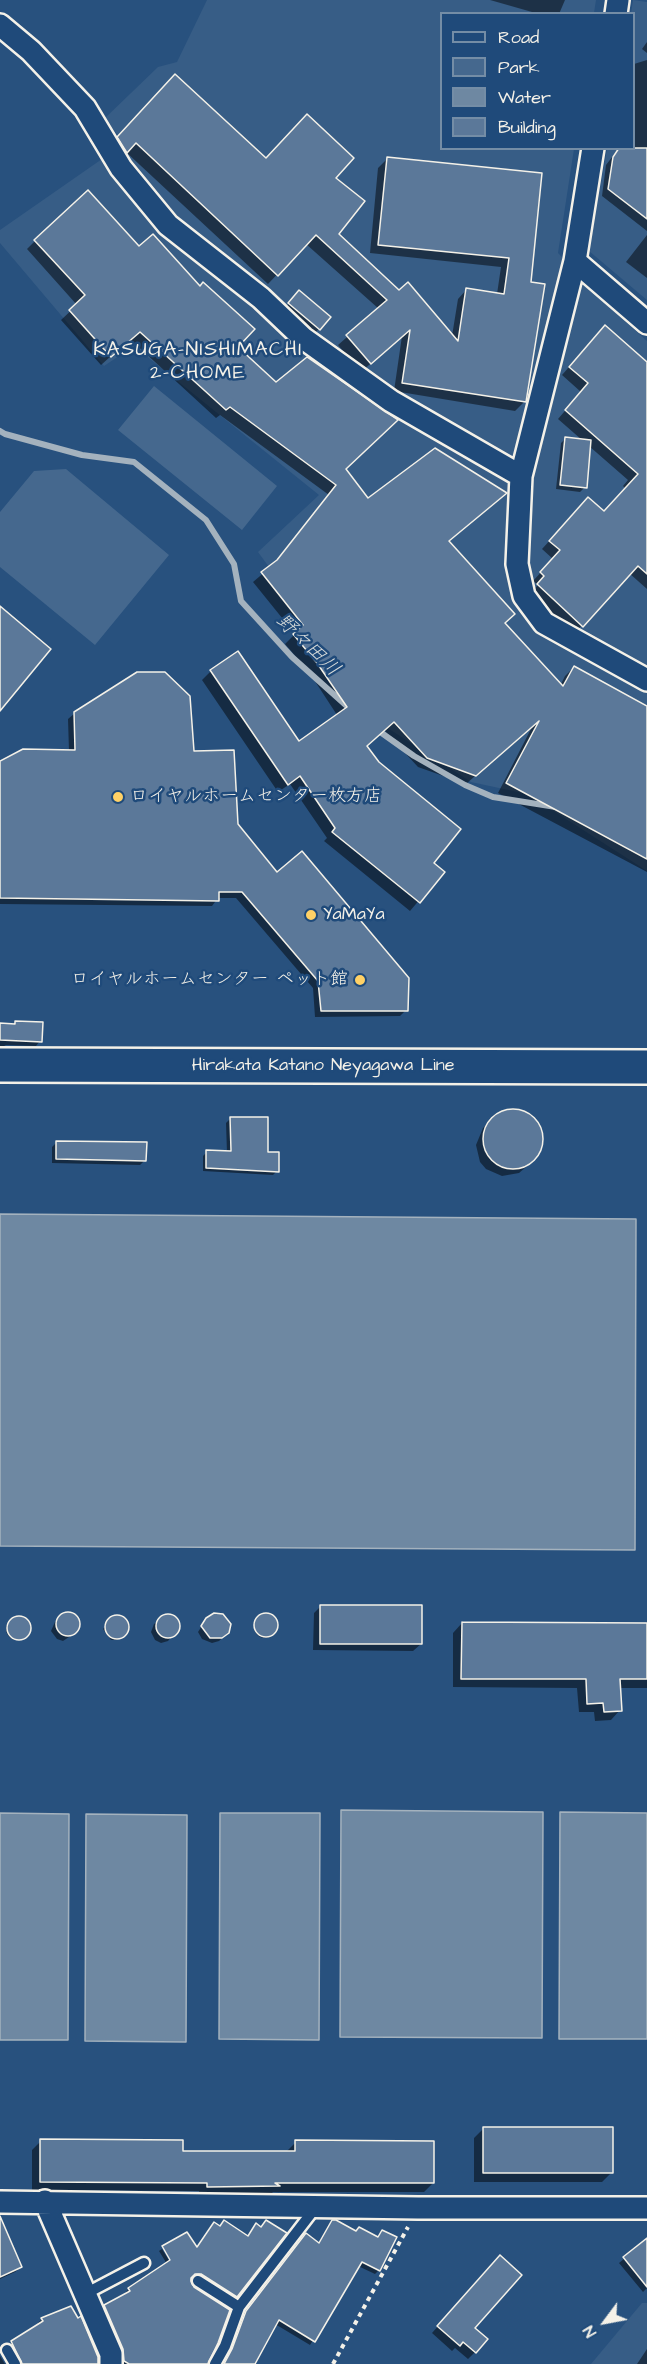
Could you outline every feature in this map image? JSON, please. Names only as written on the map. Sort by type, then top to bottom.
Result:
[{"type":"main road","name":"Hirakata Katano Neyagawa Line","points":[[0,1065],[647,1067]]},
{"type":"street","points":[[0,25],[31,51],[85,108],[121,168],[168,225],[261,298],[303,338],[392,401],[521,476]]},
{"type":"street","points":[[593,150],[575,261],[521,476],[517,564],[524,596],[544,623],[647,680]]},
{"type":"street","points":[[575,261],[647,323]]},
{"type":"street","points":[[45,2201],[111,2354],[111,2364]]},
{"type":"street","points":[[0,2202],[418,2208],[647,2208]]},
{"type":"lane","points":[[214,2364],[225,2346],[239,2307],[316,2206]]},
{"type":"lane","points":[[86,2294],[144,2263]]},
{"type":"lane","points":[[198,2281],[239,2307]]},
{"type":"lane","points":[[7,2350],[15,2364]]},
{"type":"path","points":[[333,2364],[418,2208]]},
{"type":"shaded area","points":[[207,0],[596,0],[594,12],[440,12],[440,150],[574,150],[558,253],[618,315],[647,341],[647,871],[527,794],[471,782],[386,727],[258,552],[319,495],[134,346],[104,366],[0,243],[0,230],[125,143],[104,119],[158,67],[177,62]]},
{"type":"shaded area","points":[[633,0],[647,2],[647,300],[589,251],[607,150],[635,150],[635,12],[631,12]]},
{"type":"shaded area","points":[[642,2303],[647,2303],[647,2364],[591,2364]]},
{"type":"green space","points":[[154,386],[277,486],[242,530],[118,430]]},
{"type":"green space","points":[[66,469],[169,555],[95,645],[0,567],[0,512],[34,471]]},
{"type":"water","points":[[0,1214],[636,1219],[635,1550],[0,1546]]},
{"type":"water","points":[[341,1810],[543,1812],[542,2038],[340,2037]]},
{"type":"water","points":[[560,1812],[647,1813],[647,2039],[559,2039]]},
{"type":"water","points":[[0,1813],[69,1814],[68,2040],[0,2040]]},
{"type":"water","points":[[220,1813],[320,1813],[319,2040],[219,2039]]},
{"type":"water","points":[[86,1814],[187,1815],[186,2042],[85,2041]]},
{"type":"building","points":[[175,74],[266,158],[307,114],[354,158],[336,178],[365,201],[339,234],[399,290],[408,282],[458,341],[466,288],[504,294],[509,258],[378,245],[387,157],[542,173],[531,282],[545,284],[526,402],[402,383],[410,330],[371,364],[346,335],[387,300],[316,235],[278,276],[136,143],[127,153],[117,137]]},
{"type":"building","points":[[647,148],[647,219],[608,189],[613,157],[618,150]]},
{"type":"building","points":[[88,190],[139,246],[153,234],[200,286],[203,282],[255,329],[238,347],[276,382],[307,357],[398,420],[346,469],[368,498],[435,448],[507,493],[449,541],[515,614],[505,623],[563,686],[574,666],[647,706],[647,859],[506,783],[539,721],[476,776],[427,758],[394,722],[367,746],[379,762],[461,829],[434,863],[445,872],[420,903],[332,832],[335,828],[300,776],[288,785],[210,670],[238,651],[299,741],[347,707],[317,663],[293,634],[303,625],[261,572],[277,560],[336,485],[230,407],[226,410],[140,332],[111,357],[69,310],[85,295],[34,240]]},
{"type":"building","points":[[299,290],[331,317],[320,330],[288,303]]},
{"type":"building","points":[[605,325],[647,362],[647,574],[638,566],[583,627],[537,584],[544,576],[540,572],[560,550],[549,541],[588,497],[604,511],[638,474],[565,410],[588,383],[569,367]]},
{"type":"building","points":[[565,437],[591,440],[587,488],[560,485]]},
{"type":"building","points":[[0,606],[51,649],[0,711]]},
{"type":"building","name":"ロイヤルホームセンター枚方店","points":[[137,672],[165,672],[190,696],[194,751],[234,750],[238,824],[277,872],[302,851],[409,978],[408,1011],[321,1011],[318,981],[242,892],[219,892],[219,901],[0,898],[0,761],[23,749],[75,750],[74,712]]},
{"type":"building","points":[[15,1021],[43,1022],[42,1042],[0,1040],[0,1023],[15,1024]]},
{"type":"building","points":[[513,1109],[530,1114],[538,1122],[543,1139],[538,1156],[530,1164],[513,1169],[496,1164],[488,1156],[483,1139],[488,1122],[496,1114]]},
{"type":"building","points":[[230,1117],[268,1117],[268,1152],[279,1152],[279,1172],[206,1168],[206,1150],[231,1151]]},
{"type":"building","points":[[56,1141],[147,1142],[146,1161],[56,1159]]},
{"type":"building","points":[[320,1605],[422,1605],[422,1644],[320,1644]]},
{"type":"building","points":[[68,1612],[77,1615],[80,1624],[77,1633],[68,1636],[59,1633],[56,1624],[59,1615]]},
{"type":"building","points":[[214,1613],[223,1614],[231,1624],[229,1633],[222,1638],[210,1638],[201,1626],[206,1618]]},
{"type":"building","points":[[266,1613],[271,1614],[277,1620],[277,1630],[271,1636],[266,1637],[261,1636],[255,1630],[254,1625],[255,1620],[261,1614]]},
{"type":"building","points":[[163,1614],[173,1614],[180,1621],[180,1631],[173,1638],[163,1638],[156,1631],[156,1621]]},
{"type":"building","points":[[117,1615],[125,1619],[129,1627],[125,1635],[117,1639],[109,1635],[105,1627],[109,1619]]},
{"type":"building","points":[[19,1616],[28,1619],[31,1628],[28,1637],[19,1640],[10,1637],[7,1628],[10,1619]]},
{"type":"building","points":[[462,1622],[647,1623],[647,1679],[620,1679],[622,1711],[604,1712],[603,1703],[587,1704],[586,1679],[461,1679]]},
{"type":"building","points":[[483,2127],[613,2127],[613,2173],[483,2173]]},
{"type":"building","points":[[40,2139],[183,2140],[183,2151],[295,2151],[295,2140],[434,2141],[434,2183],[275,2183],[280,2186],[207,2187],[207,2183],[40,2182]]},
{"type":"building","points":[[0,2216],[22,2267],[0,2277]]},
{"type":"building","points":[[224,2220],[248,2236],[256,2223],[261,2227],[266,2220],[287,2233],[237,2297],[201,2274],[195,2274],[191,2278],[194,2287],[230,2310],[208,2364],[129,2364],[124,2361],[123,2349],[104,2305],[130,2291],[128,2288],[170,2260],[162,2246],[187,2232],[197,2247],[214,2222],[220,2226]]},
{"type":"building","points":[[332,2220],[356,2231],[359,2227],[378,2237],[382,2230],[397,2237],[380,2271],[362,2262],[315,2342],[279,2320],[255,2364],[224,2364],[246,2311],[306,2233],[319,2243]]},
{"type":"building","points":[[647,2238],[647,2287],[623,2257]]},
{"type":"building","points":[[500,2255],[522,2275],[475,2328],[488,2339],[476,2353],[463,2342],[460,2346],[437,2326]]},
{"type":"building","points":[[71,2306],[78,2318],[81,2316],[98,2357],[98,2364],[22,2364],[11,2341],[43,2321],[41,2318]]},
{"type":"waterway","name":"野々田川","points":[[0,431],[82,455],[134,462],[206,520],[234,564],[241,601],[292,657],[349,708]]},
{"type":"waterway","name":"野々田川","points":[[376,729],[414,756],[465,785],[493,797],[556,807]]},
{"type":"place","name":"ロイヤルホームセンター枚方店","points":[[118,797]]},
{"type":"place","name":"YaMaYa","points":[[311,915]]},
{"type":"place","name":"ロイヤルホームセンター ペット館","points":[[360,980]]},
{"type":"district","name":"KASUGA-NISHIMACHI 2-CHOME","points":[[198,362]]}]
